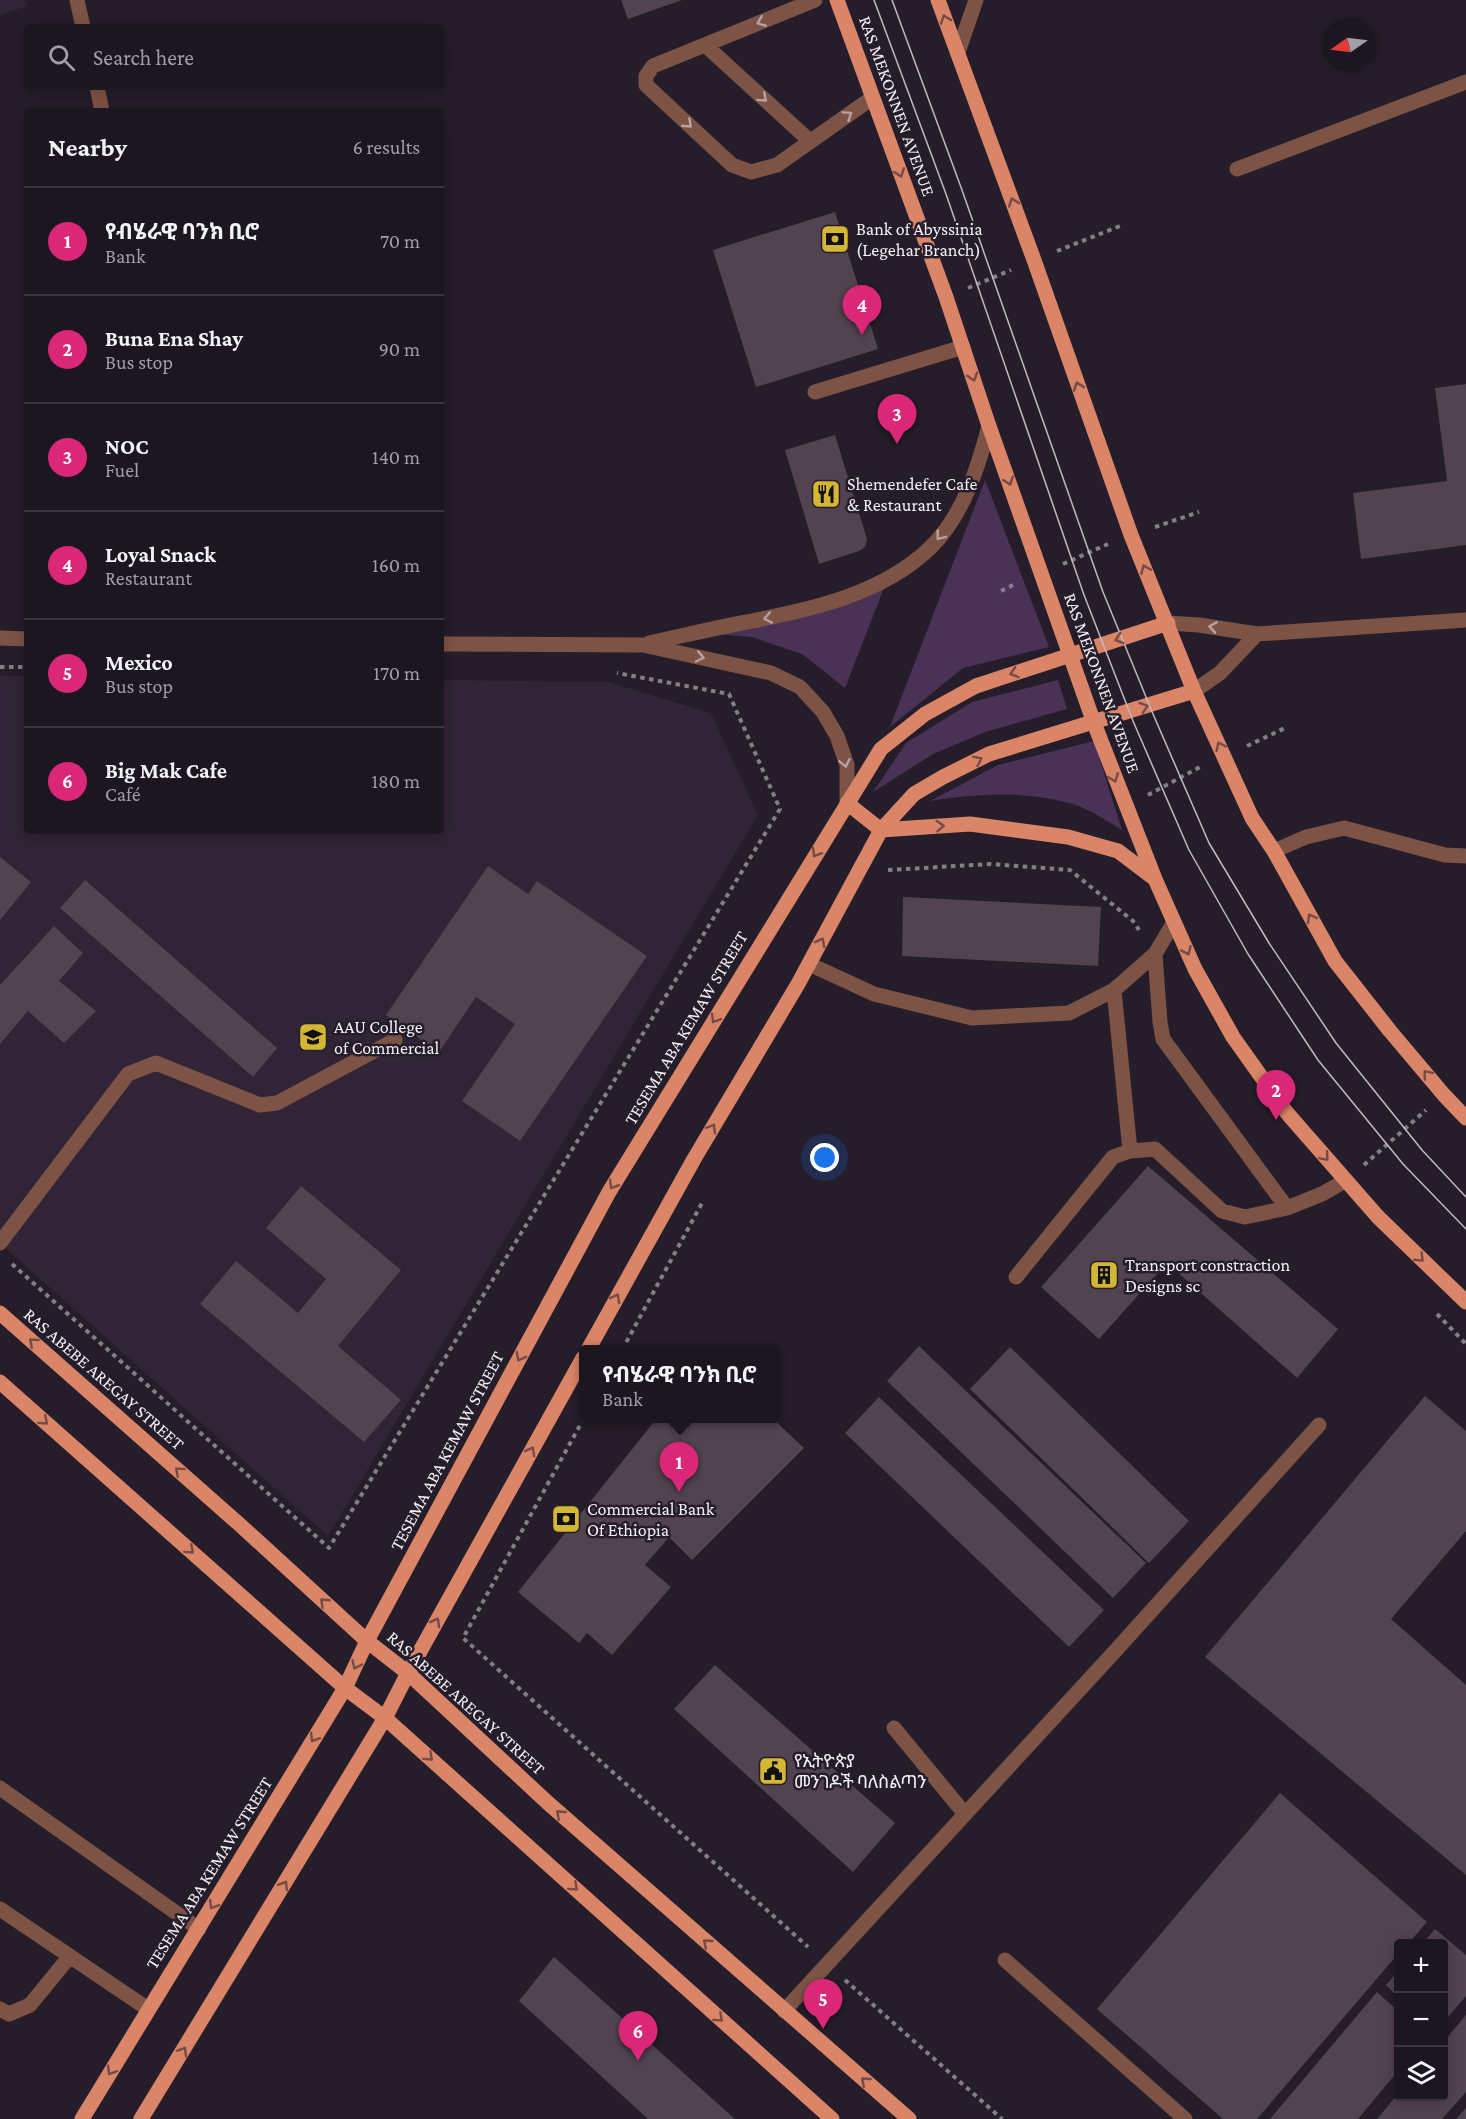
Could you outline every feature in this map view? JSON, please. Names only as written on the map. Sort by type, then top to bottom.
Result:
[{"type":"main road","name":"RAS MEKONNEN AVENUE","points":[[837,0],[963,347],[1094,723],[1155,879],[1195,969],[1233,1037],[1287,1113],[1378,1217],[1466,1302]]},
{"type":"main road","points":[[938,0],[1034,260],[1131,535],[1194,691],[1252,818],[1274,851],[1335,961],[1390,1031],[1466,1118]]},
{"type":"main road","name":"TESEMA ABA KEMAW STREET","points":[[82,2119],[345,1688],[367,1641],[609,1192],[882,749],[925,714],[976,686],[1168,623]]},
{"type":"main road","points":[[591,1345],[694,1159],[809,964],[881,830],[914,794],[989,754],[1194,691]]},
{"type":"main road","points":[[847,803],[881,830],[970,824],[1068,837],[1118,852],[1155,879]]},
{"type":"main road","name":"RAS ABEBE AREGAY STREET","points":[[0,1312],[367,1641],[408,1673],[548,1803],[909,2119]]},
{"type":"main road","points":[[141,2119],[385,1718],[579,1365]]},
{"type":"main road","points":[[0,1382],[345,1688],[385,1718],[832,2119]]},
{"type":"street","points":[[78,0],[82,24]]},
{"type":"street","points":[[815,0],[653,66],[646,76],[646,85],[732,165],[751,172],[777,165],[872,98]]},
{"type":"street","points":[[958,52],[976,0]]},
{"type":"street","points":[[705,45],[810,141]]},
{"type":"street","points":[[1237,169],[1466,82]]},
{"type":"street","points":[[98,90],[101,108]]},
{"type":"street","points":[[815,392],[963,347]]},
{"type":"street","points":[[643,645],[799,612],[848,596],[902,571],[932,546],[954,517],[978,468],[989,426]]},
{"type":"street","points":[[1168,623],[1199,625],[1257,634],[1466,620]]},
{"type":"street","points":[[1194,691],[1220,673],[1257,634]]},
{"type":"street","points":[[0,638],[24,639]]},
{"type":"street","points":[[444,644],[643,645],[771,673],[800,687],[823,712],[837,736],[847,765],[847,803]]},
{"type":"street","points":[[1274,851],[1306,837],[1344,828],[1445,855],[1466,856]]},
{"type":"street","points":[[809,964],[873,993],[972,1018],[1069,1013],[1113,990],[1155,954],[1174,922]]},
{"type":"street","points":[[1155,954],[1160,1022],[1164,1039],[1287,1208]]},
{"type":"street","points":[[1113,990],[1130,1151]]},
{"type":"street","points":[[0,1243],[128,1074],[156,1063],[260,1105],[277,1103],[395,1040]]},
{"type":"street","points":[[1016,1277],[1113,1157],[1130,1151],[1155,1149],[1222,1210],[1245,1217],[1287,1208],[1322,1194],[1345,1181]]},
{"type":"street","points":[[784,2011],[1318,1425]]},
{"type":"street","points":[[894,1728],[965,1814]]},
{"type":"street","points":[[0,1788],[199,1929]]},
{"type":"street","points":[[0,1909],[148,2008]]},
{"type":"street","points":[[0,2009],[9,2014],[30,2005],[70,1956]]},
{"type":"street","points":[[1005,1960],[1185,2119]]},
{"type":"path","points":[[1001,591],[1131,535],[1199,512]]},
{"type":"path","points":[[0,667],[24,668]]},
{"type":"path","points":[[8,1261],[329,1548],[780,809],[729,694],[611,672]]},
{"type":"path","points":[[1126,807],[1223,754],[1258,742],[1285,728]]},
{"type":"path","points":[[885,870],[991,864],[1070,870],[1133,921],[1155,954]]},
{"type":"path","points":[[1345,1181],[1444,1095]]},
{"type":"path","points":[[624,1345],[708,1193]]},
{"type":"path","points":[[1433,1309],[1466,1344]]},
{"type":"path","points":[[582,1423],[463,1638],[1002,2119]]},
{"type":"shaded area","points":[[0,0],[25,0],[27,6],[0,15]]},
{"type":"shaded area","points":[[985,480],[1049,647],[963,668],[890,727]]},
{"type":"shaded area","points":[[884,588],[845,688],[802,654],[752,637],[690,632]]},
{"type":"shaded area","name":"AAU College of Commercial","points":[[0,676],[24,676],[24,834],[444,834],[444,680],[608,682],[711,713],[758,815],[328,1536],[0,1243]]},
{"type":"shaded area","points":[[1058,680],[1067,709],[985,732],[933,754],[873,792],[906,743],[972,702]]},
{"type":"shaded area","points":[[1094,741],[1122,830],[1079,806],[1037,797],[983,795],[930,801],[998,765]]},
{"type":"building","points":[[621,0],[682,0],[628,19]]},
{"type":"building","points":[[835,212],[878,349],[756,387],[713,250]]},
{"type":"building","points":[[1466,384],[1466,545],[1361,559],[1353,493],[1447,481],[1435,388]]},
{"type":"building","name":"Shemendefer Cafe & Restaurant","points":[[835,435],[867,539],[865,547],[859,551],[819,564],[785,450]]},
{"type":"building","points":[[0,857],[31,882],[0,920]]},
{"type":"building","points":[[488,866],[528,894],[537,881],[647,956],[520,1141],[462,1101],[515,1024],[476,997],[439,1052],[386,1015]]},
{"type":"building","points":[[85,880],[277,1048],[253,1077],[60,908]]},
{"type":"building","points":[[903,897],[1101,907],[1098,966],[902,956]]},
{"type":"building","points":[[54,926],[83,953],[59,981],[96,1011],[64,1043],[28,1011],[0,1044],[0,985]]},
{"type":"building","name":"Transport constraction Designs sc","points":[[1148,1166],[1338,1329],[1297,1378],[1167,1263],[1099,1339],[1041,1287]]},
{"type":"building","points":[[301,1186],[401,1270],[338,1346],[401,1400],[364,1442],[200,1304],[236,1261],[298,1313],[326,1279],[266,1228]]},
{"type":"building","points":[[919,1346],[1146,1563],[1113,1598],[887,1381]]},
{"type":"building","points":[[1010,1347],[1189,1521],[1149,1563],[970,1389]]},
{"type":"building","points":[[1425,1396],[1466,1431],[1466,1531],[1391,1619],[1466,1685],[1466,1875],[1205,1657]]},
{"type":"building","points":[[879,1397],[1104,1610],[1069,1647],[845,1433]]},
{"type":"building","points":[[653,1423],[777,1423],[804,1448],[692,1560],[669,1537],[645,1565],[671,1587],[612,1655],[587,1633],[579,1643],[518,1592]]},
{"type":"building","points":[[715,1665],[895,1823],[853,1872],[674,1709]]},
{"type":"building","points":[[1280,1793],[1427,1922],[1412,1939],[1394,1939],[1394,1959],[1257,2119],[1223,2119],[1097,2009]]},
{"type":"building","points":[[1435,1929],[1447,1939],[1426,1939]]},
{"type":"building","points":[[1448,1940],[1466,1955],[1466,1996],[1448,2017]]},
{"type":"building","points":[[554,1957],[735,2119],[648,2119],[519,2001]]},
{"type":"building","points":[[1394,1976],[1394,1993],[1386,1985]]},
{"type":"building","points":[[1377,1992],[1394,2007],[1394,2076],[1358,2119],[1270,2119]]},
{"type":"building","points":[[1466,2015],[1466,2092],[1442,2119],[1377,2119],[1394,2099],[1394,2101],[1448,2101],[1448,2036]]},
{"type":"building","points":[[1466,2108],[1466,2119],[1456,2119]]},
{"type":"tram line","points":[[874,0],[946,194],[1084,595],[1133,721],[1189,850],[1248,954],[1318,1060],[1403,1164],[1466,1229]]},
{"type":"tram line","points":[[892,0],[962,190],[1103,592],[1209,843],[1269,943],[1336,1043],[1422,1150],[1466,1197]]},
{"type":"place","name":"Bank of Abyssinia (Legehar Branch)","points":[[835,239]]},
{"type":"place","name":"Loyal Snack","points":[[862,335]]},
{"type":"place","name":"NOC","points":[[897,444]]},
{"type":"place","name":"Shemendefer Cafe & Restaurant","points":[[826,494]]},
{"type":"place","name":"AAU College of Commercial","points":[[313,1037]]},
{"type":"place","name":"Buna Ena Shay","points":[[1276,1120]]},
{"type":"place","name":"Transport constraction Designs sc","points":[[1104,1275]]},
{"type":"place","name":"የብሄራዊ ባንክ ቢሮ","points":[[679,1492]]},
{"type":"place","name":"Commercial Bank Of Ethiopia","points":[[566,1519]]},
{"type":"place","name":"የኢትዮጵያ መንገዶች ባለስልጣን","points":[[773,1771]]},
{"type":"place","name":"Mexico","points":[[823,2029]]},
{"type":"place","name":"Big Mak Cafe","points":[[638,2061]]}]
